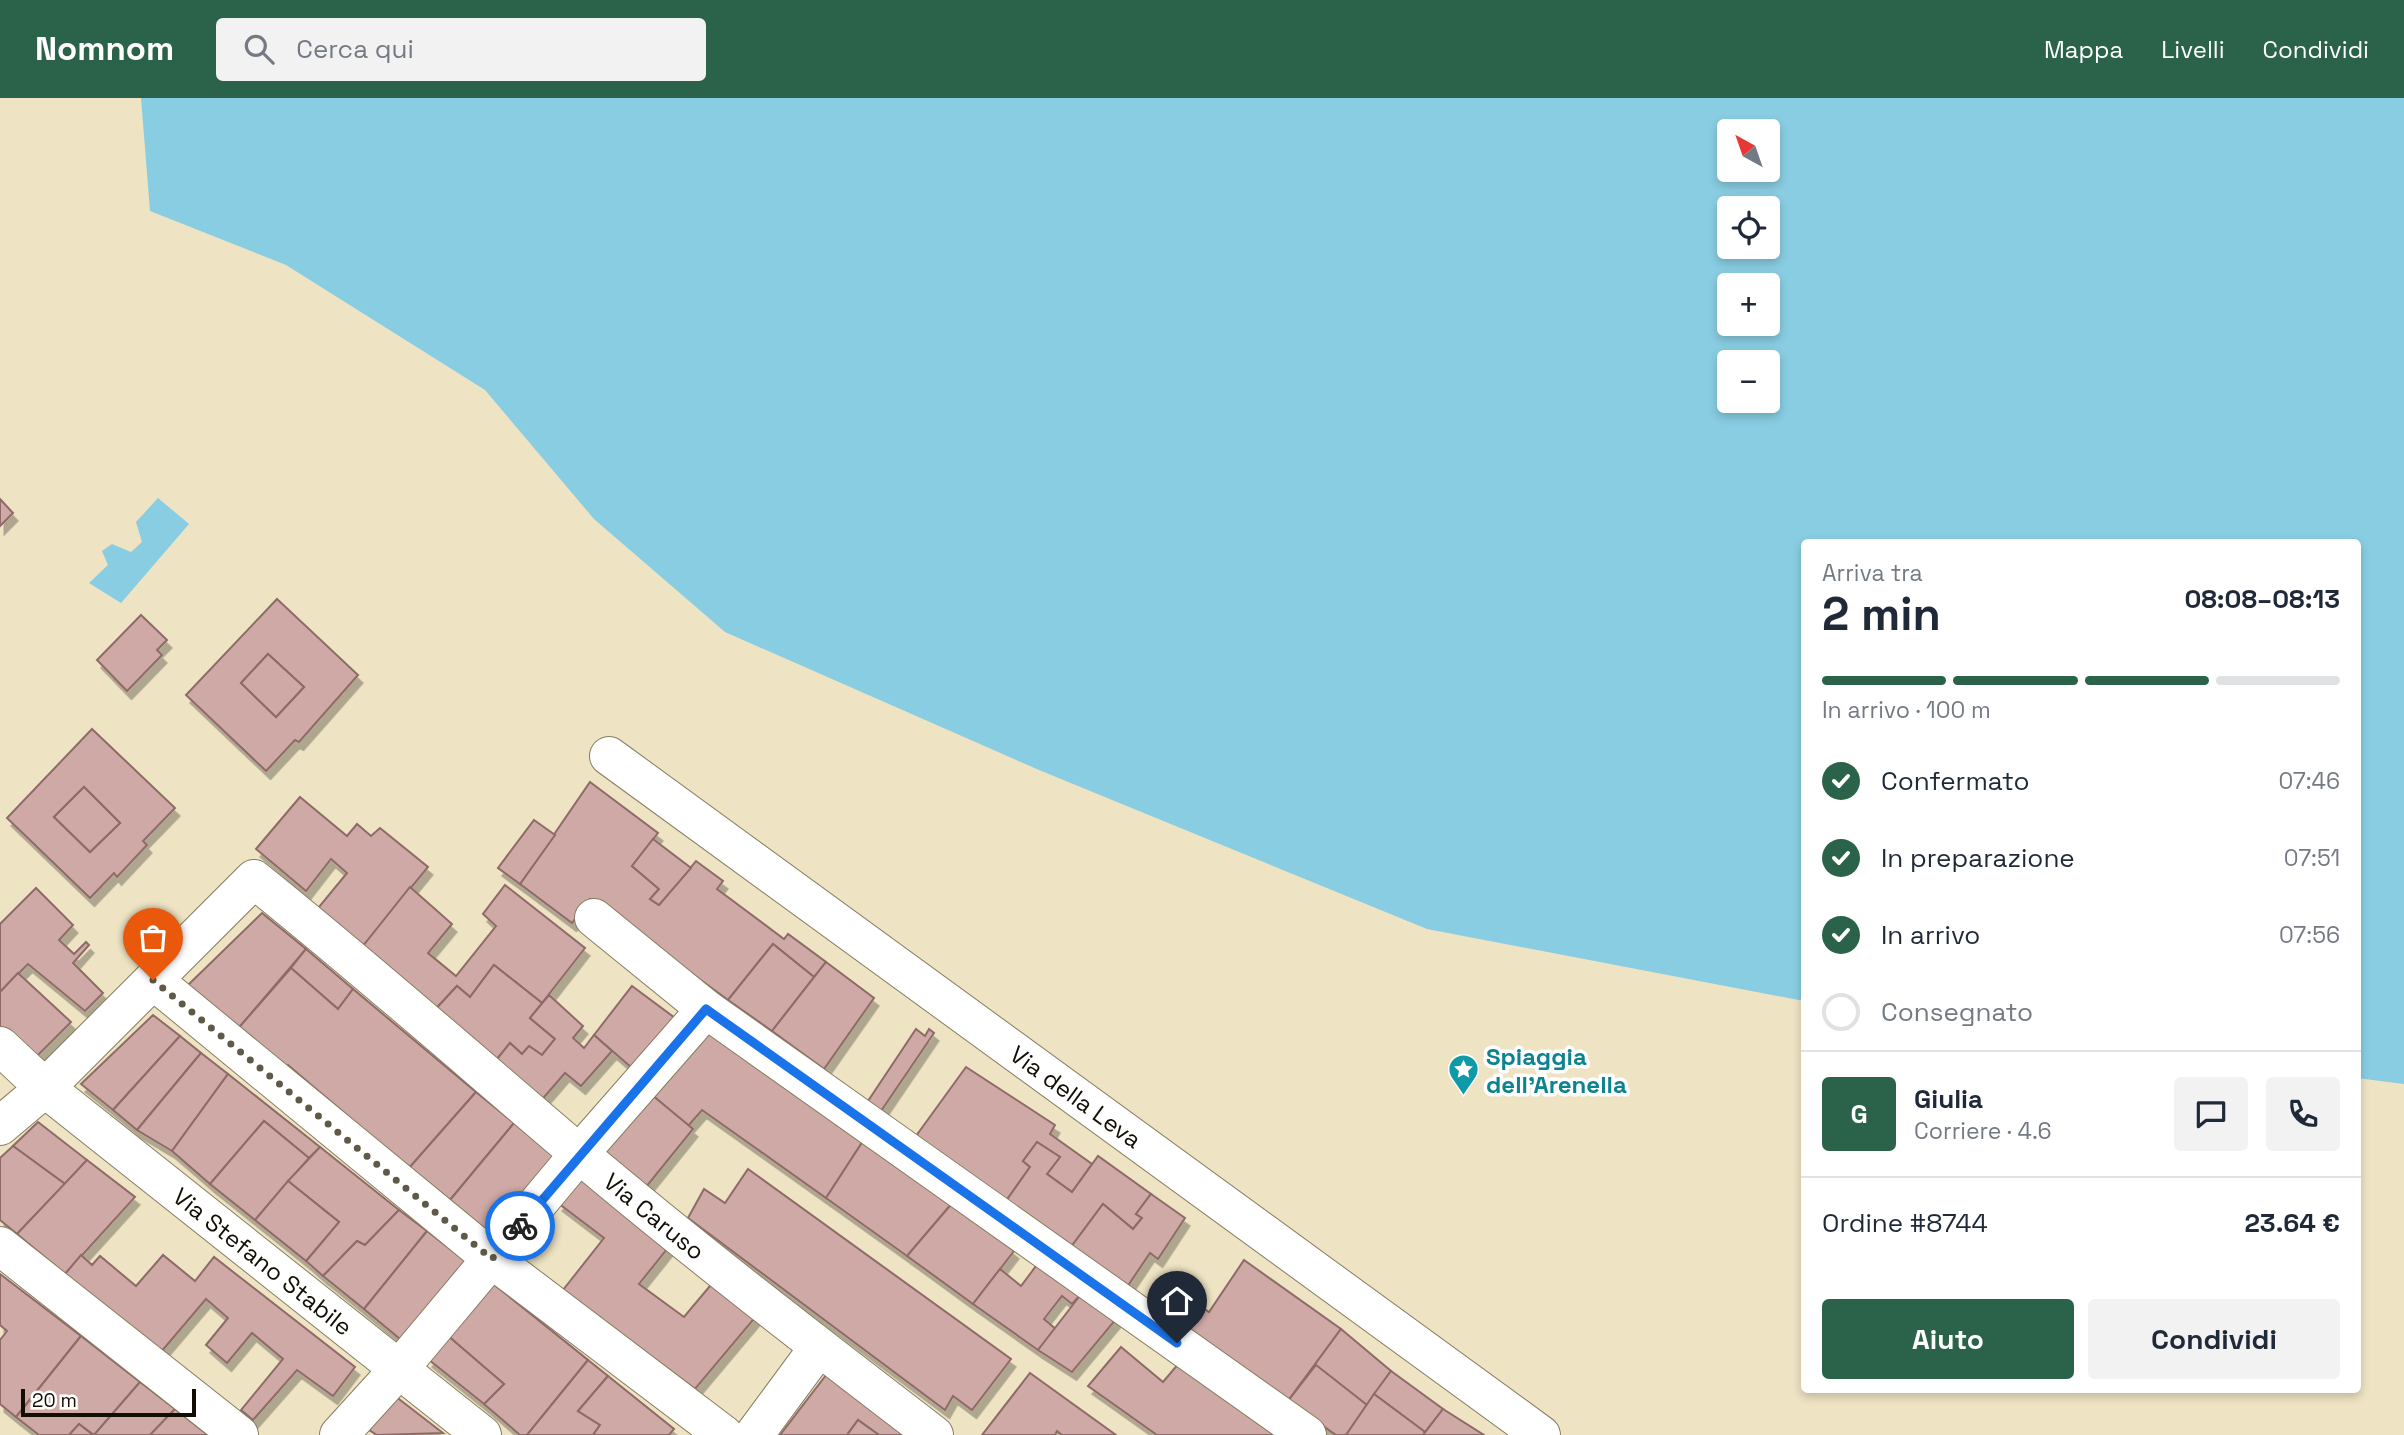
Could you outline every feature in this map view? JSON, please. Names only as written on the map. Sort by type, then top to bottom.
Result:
[{"type":"street","name":"Via della Leva","points":[[609,756],[1541,1435]]},
{"type":"street","name":"Via Caruso","points":[[153,980],[254,879],[386,986],[579,1154],[819,1347],[934,1435]]},
{"type":"street","points":[[594,918],[706,1009],[1307,1435]]},
{"type":"street","points":[[0,1126],[44,1088],[153,980],[492,1259],[724,1435]]},
{"type":"street","points":[[339,1435],[399,1369],[579,1154],[706,1009]]},
{"type":"street","name":"Via Stefano Stabile","points":[[0,1046],[44,1088],[482,1435]]},
{"type":"street","points":[[0,1246],[239,1435]]},
{"type":"street","points":[[754,1435],[819,1347]]},
{"type":"water","points":[[141,98],[2404,98],[2404,1084],[2361,1079],[2361,539],[1801,539],[1801,1000],[1427,929],[1039,770],[725,632],[594,519],[485,390],[286,265],[150,211]]},
{"type":"water","points":[[158,498],[189,524],[121,603],[89,583],[108,565],[102,551],[112,544],[131,552],[142,542],[136,522]]},
{"type":"building","points":[[0,499],[13,513],[0,526]]},
{"type":"building","points":[[277,599],[358,675],[299,742],[295,740],[266,771],[186,695]],"holes":[[[268,654],[304,687],[276,717],[241,683]]]},
{"type":"building","points":[[141,615],[167,640],[157,650],[162,655],[127,691],[97,660]]},
{"type":"building","points":[[268,654],[304,687],[276,717],[241,683]]},
{"type":"building","points":[[92,729],[175,808],[143,841],[147,845],[117,877],[114,873],[90,898],[7,818]],"holes":[[[84,787],[120,823],[90,852],[54,817]]]},
{"type":"building","points":[[590,782],[658,833],[632,866],[659,889],[650,899],[659,905],[696,861],[723,881],[717,889],[784,939],[788,934],[826,962],[814,977],[773,944],[728,1000],[590,899],[572,923],[520,884]]},
{"type":"building","points":[[84,787],[120,823],[90,852],[54,817]]},
{"type":"building","points":[[300,797],[347,836],[357,824],[371,836],[380,828],[428,867],[359,951],[314,913],[347,873],[331,859],[306,891],[256,849]]},
{"type":"building","points":[[534,820],[555,835],[520,884],[498,868]]},
{"type":"building","points":[[653,839],[691,868],[659,905],[650,899],[659,889],[632,866]]},
{"type":"building","points":[[505,885],[585,948],[542,1003],[494,965],[470,997],[457,986],[432,1013],[359,951],[410,887],[452,924],[428,953],[456,976],[496,926],[483,914]]},
{"type":"building","points":[[36,888],[73,925],[59,940],[74,954],[86,942],[89,945],[73,963],[103,993],[85,1011],[28,964],[0,992],[0,924]]},
{"type":"building","points":[[262,913],[306,949],[236,1031],[185,988]]},
{"type":"building","points":[[773,944],[814,977],[772,1031],[728,1000]]},
{"type":"building","points":[[306,949],[353,989],[338,1009],[291,968]]},
{"type":"building","points":[[826,962],[874,998],[824,1069],[772,1031]]},
{"type":"building","points":[[494,965],[542,1003],[530,1018],[555,1039],[542,1055],[529,1046],[522,1054],[510,1043],[493,1064],[432,1013],[457,986],[470,997]]},
{"type":"building","points":[[291,968],[338,1009],[353,989],[476,1092],[409,1168],[288,1065],[283,1070],[236,1031]]},
{"type":"building","points":[[18,973],[71,1022],[29,1064],[0,1039],[0,992]]},
{"type":"building","points":[[632,986],[675,1018],[632,1068],[594,1035]]},
{"type":"building","points":[[549,995],[583,1026],[573,1038],[584,1048],[594,1035],[612,1051],[581,1086],[565,1073],[539,1103],[493,1064],[510,1043],[522,1054],[529,1046],[542,1055],[555,1039],[530,1018]]},
{"type":"building","points":[[153,1015],[180,1036],[113,1110],[81,1084]]},
{"type":"building","points":[[708,1026],[865,1138],[826,1198],[702,1110],[688,1126],[652,1095]]},
{"type":"building","points":[[916,1029],[925,1036],[929,1029],[934,1033],[881,1111],[868,1101]]},
{"type":"building","points":[[180,1036],[201,1053],[137,1130],[113,1110]]},
{"type":"building","points":[[201,1053],[228,1074],[172,1151],[137,1130]]},
{"type":"building","points":[[966,1067],[1055,1125],[1050,1134],[1092,1164],[1072,1192],[1047,1174],[1060,1157],[1037,1142],[1023,1161],[1030,1167],[1006,1201],[916,1136]]},
{"type":"building","points":[[228,1074],[320,1147],[309,1158],[264,1121],[210,1184],[172,1151]]},
{"type":"building","points":[[476,1092],[514,1123],[450,1200],[409,1168]]},
{"type":"building","points":[[652,1095],[693,1129],[646,1187],[603,1154]]},
{"type":"building","points":[[264,1121],[309,1158],[255,1220],[210,1184]]},
{"type":"building","points":[[38,1122],[87,1160],[65,1184],[13,1146]]},
{"type":"building","points":[[514,1123],[560,1160],[495,1238],[450,1200]]},
{"type":"building","points":[[865,1138],[954,1201],[907,1256],[826,1198]]},
{"type":"building","points":[[1037,1142],[1060,1157],[1047,1174],[1072,1192],[1098,1156],[1151,1194],[1136,1214],[1142,1218],[1133,1229],[1103,1204],[1071,1247],[1006,1201],[1030,1167],[1023,1161]]},
{"type":"building","points":[[13,1146],[65,1184],[17,1234],[0,1220],[0,1158]]},
{"type":"building","points":[[320,1147],[399,1210],[365,1245],[357,1241],[323,1276],[306,1261],[339,1222],[288,1181]]},
{"type":"building","points":[[87,1160],[135,1197],[65,1274],[17,1234]]},
{"type":"building","points":[[748,1169],[1011,1359],[972,1410],[953,1396],[945,1410],[688,1218],[704,1189],[725,1203]]},
{"type":"building","points":[[582,1173],[671,1244],[639,1284],[684,1317],[715,1280],[758,1314],[695,1389],[563,1290],[604,1238],[558,1203]]},
{"type":"building","points":[[288,1181],[339,1222],[306,1261],[255,1220]]},
{"type":"building","points":[[1151,1194],[1185,1218],[1158,1259],[1150,1253],[1127,1287],[1071,1247],[1103,1204],[1133,1229],[1142,1218],[1136,1214]]},
{"type":"building","points":[[954,1201],[1014,1251],[973,1304],[907,1256]]},
{"type":"building","points":[[399,1210],[427,1231],[364,1309],[323,1276],[357,1241],[365,1245]]},
{"type":"building","points":[[427,1231],[472,1266],[406,1344],[364,1309]]},
{"type":"building","points":[[81,1255],[92,1265],[100,1256],[136,1286],[163,1255],[195,1281],[214,1257],[355,1367],[333,1396],[297,1370],[253,1420],[241,1410],[283,1359],[252,1333],[227,1363],[206,1345],[228,1318],[206,1299],[161,1352],[65,1274]]},
{"type":"building","points":[[1244,1260],[1341,1329],[1288,1401],[1184,1327],[1199,1305],[1209,1312]]},
{"type":"building","points":[[1039,1262],[1082,1293],[1072,1304],[1062,1296],[1044,1319],[1057,1330],[1038,1350],[973,1304],[1000,1269],[1021,1286]]},
{"type":"building","points":[[0,1274],[81,1336],[16,1417],[0,1404],[0,1340],[7,1331],[0,1325]]},
{"type":"building","points":[[491,1282],[588,1360],[527,1435],[520,1435],[484,1404],[504,1384],[447,1335]]},
{"type":"building","points":[[1082,1293],[1117,1318],[1072,1372],[1038,1350]]},
{"type":"building","points":[[1341,1329],[1391,1371],[1346,1435],[1336,1435],[1288,1401]]},
{"type":"building","points":[[447,1335],[504,1384],[484,1404],[428,1359]]},
{"type":"building","points":[[81,1336],[140,1382],[94,1435],[79,1424],[69,1435],[39,1435],[16,1417]]},
{"type":"building","points":[[1121,1347],[1163,1382],[1179,1363],[1281,1435],[1157,1435],[1088,1386]]},
{"type":"building","points":[[588,1360],[608,1376],[578,1411],[600,1425],[593,1435],[527,1435]]},
{"type":"building","points":[[1316,1365],[1367,1405],[1346,1435],[1336,1435],[1288,1401]]},
{"type":"building","points":[[830,1370],[907,1435],[879,1435],[858,1420],[847,1435],[780,1435]]},
{"type":"building","points":[[1391,1371],[1443,1409],[1425,1432],[1374,1394]]},
{"type":"building","points":[[1030,1373],[1116,1435],[1062,1435],[1057,1431],[1055,1435],[982,1435]]},
{"type":"building","points":[[608,1376],[674,1429],[669,1435],[593,1435],[600,1425],[578,1411]]},
{"type":"building","points":[[140,1382],[175,1409],[150,1435],[94,1435]]},
{"type":"building","points":[[1374,1394],[1425,1432],[1423,1435],[1346,1435]]},
{"type":"building","points":[[395,1396],[443,1433],[377,1435],[369,1430]]},
{"type":"building","points":[[175,1409],[208,1435],[150,1435]]},
{"type":"building","points":[[1443,1409],[1484,1435],[1423,1435]]},
{"type":"building","points":[[858,1420],[879,1435],[847,1435]]},
{"type":"building","points":[[79,1424],[93,1435],[69,1435]]},
{"type":"way so far","points":[[153,980],[492,1259],[520,1226]]},
{"type":"place","name":"Spiaggia dell'Arenella","points":[[1463,1097]]},
{"type":"route","points":[[520,1226],[706,1009],[1177,1343]]}]
